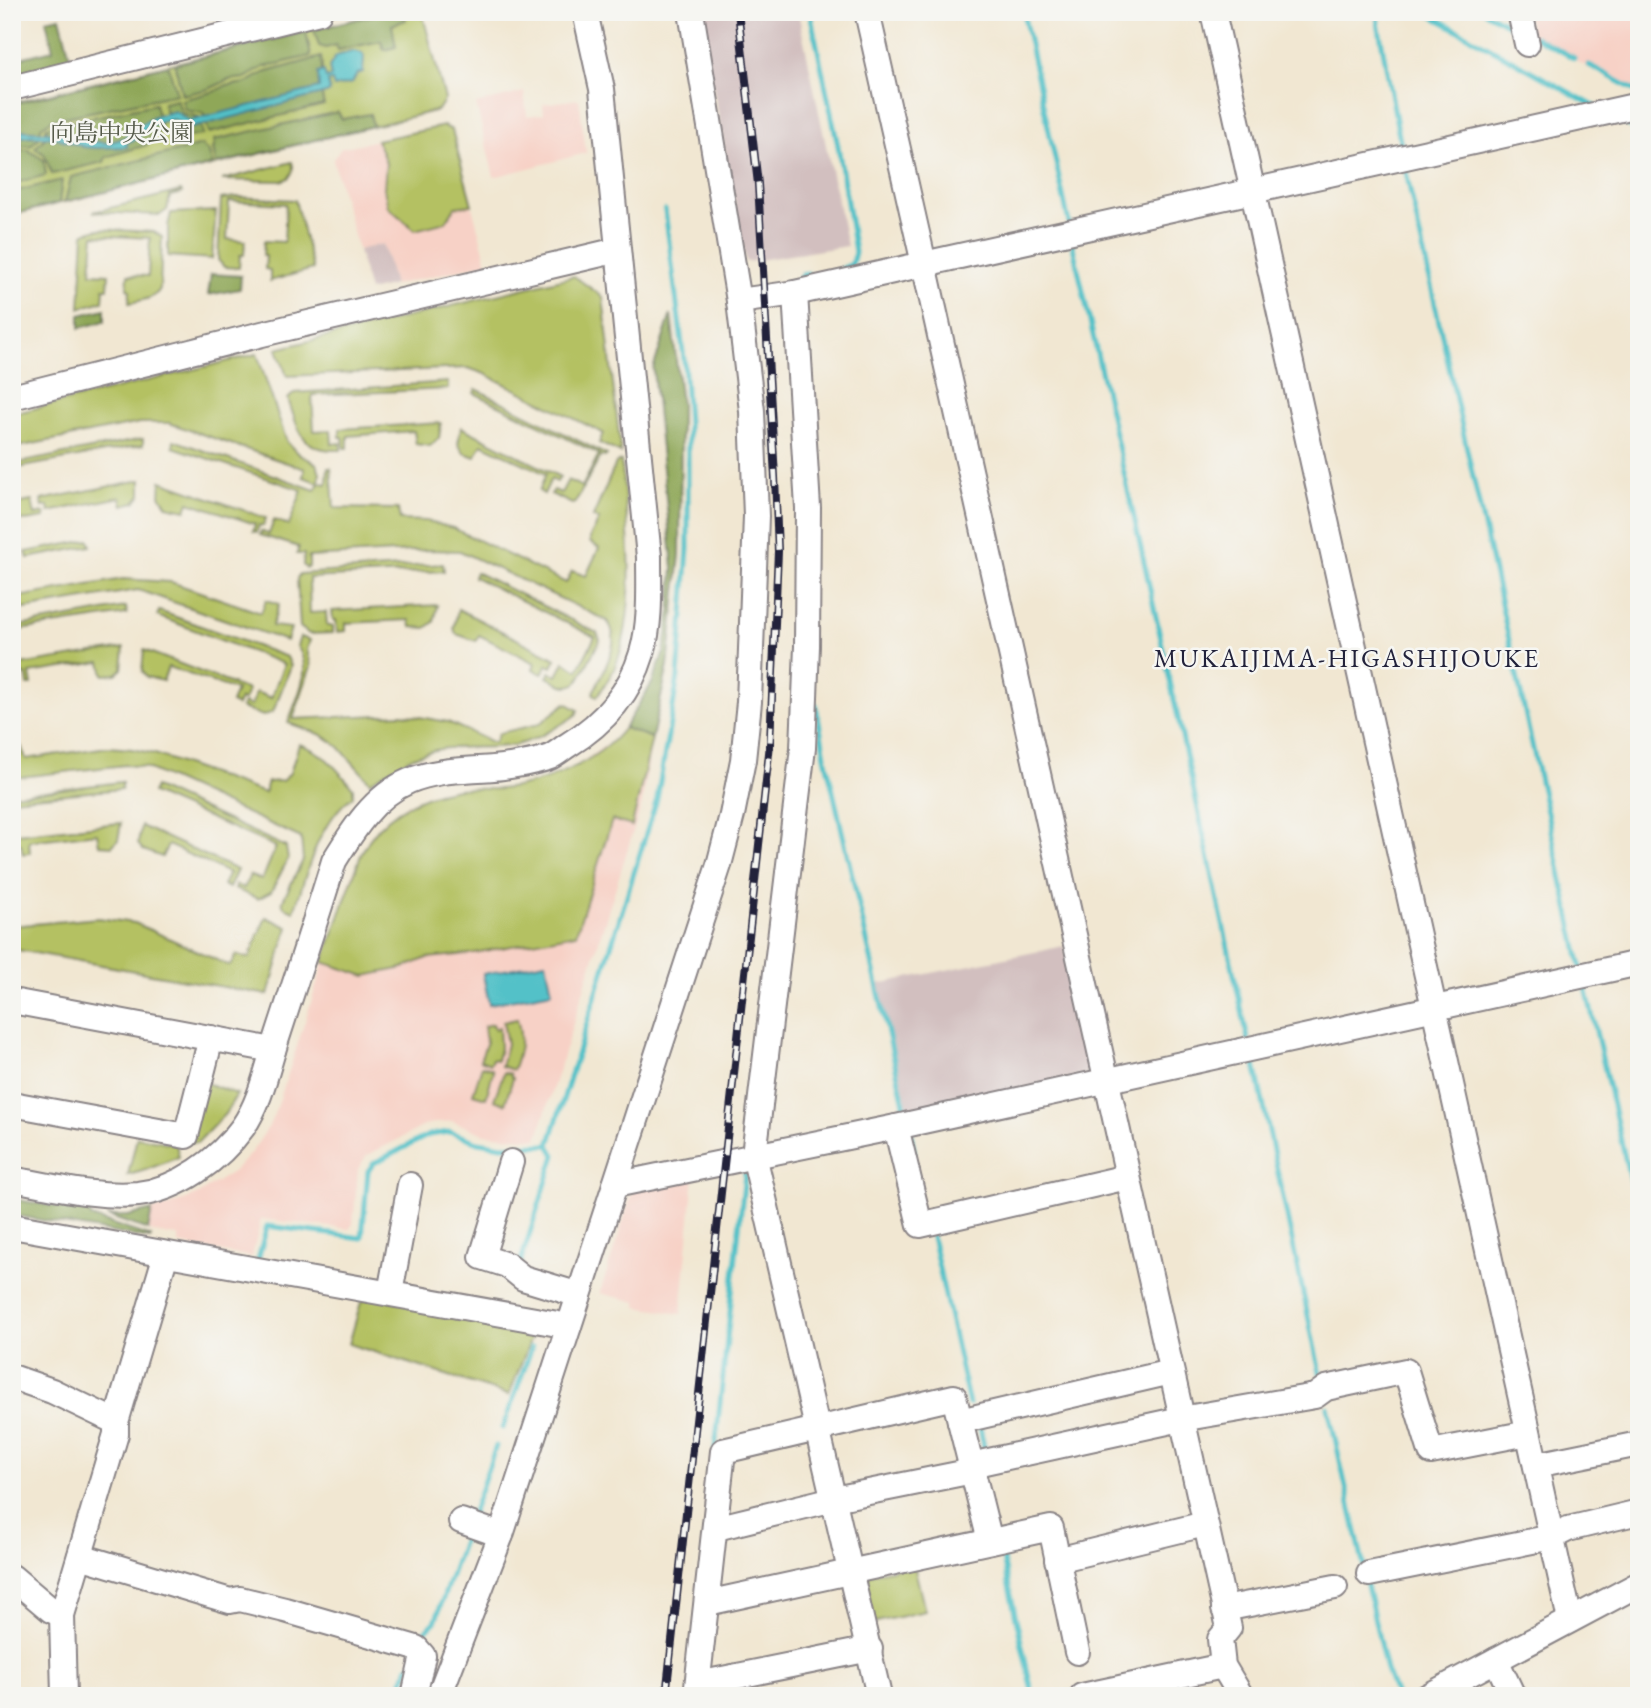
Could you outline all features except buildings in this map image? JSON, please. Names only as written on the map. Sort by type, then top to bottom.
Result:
[{"type":"street","points":[[12,88],[319,12]]},
{"type":"street","points":[[12,1179],[93,1193],[141,1194],[179,1181],[210,1161],[244,1126],[256,1105],[334,861],[352,831],[375,803],[408,781],[445,771],[503,766],[550,757],[600,722],[618,704],[633,680],[645,639],[649,605],[649,557],[602,89],[585,12]]},
{"type":"street","points":[[439,1696],[501,1535],[719,865],[743,760],[751,662],[756,516],[752,411],[739,300],[691,12]]},
{"type":"street","points":[[867,12],[1224,1609],[1228,1628],[1220,1639],[1223,1666],[1241,1696]]},
{"type":"street","points":[[1213,12],[1570,1620]]},
{"type":"street","points":[[1520,12],[1527,44]]},
{"type":"street","points":[[739,300],[795,293],[1633,107]]},
{"type":"street","points":[[12,397],[262,334],[618,250]]},
{"type":"street","points":[[795,293],[808,508],[803,748],[754,1155],[879,1696]]},
{"type":"street","points":[[615,1185],[1639,963]]},
{"type":"street","points":[[12,1001],[273,1050]]},
{"type":"street","points":[[12,1104],[186,1136],[211,1038]]},
{"type":"street","points":[[896,1126],[920,1224],[1127,1177]]},
{"type":"street","points":[[511,1162],[482,1257],[507,1265],[523,1278],[579,1295]]},
{"type":"street","points":[[390,1293],[410,1185]]},
{"type":"street","points":[[12,1226],[569,1326]]},
{"type":"street","points":[[64,1696],[62,1615],[166,1254]]},
{"type":"street","points":[[716,1528],[834,1499],[963,1473],[971,1465],[1181,1419],[1315,1396],[1326,1388],[1406,1371],[1431,1452],[1528,1433]]},
{"type":"street","points":[[960,1421],[1171,1372]]},
{"type":"street","points":[[12,1377],[52,1391],[116,1422]]},
{"type":"street","points":[[870,1649],[697,1690],[723,1451],[954,1397],[990,1541]]},
{"type":"street","points":[[1536,1465],[1639,1444]]},
{"type":"street","points":[[1369,1574],[1552,1537],[1568,1530],[1639,1513]]},
{"type":"street","points":[[467,1524],[501,1535]]},
{"type":"street","points":[[1057,1560],[1205,1524]]},
{"type":"street","points":[[707,1603],[1051,1528],[1077,1652]]},
{"type":"street","points":[[80,1556],[230,1601],[240,1599],[285,1610],[416,1648],[423,1656],[414,1696]]},
{"type":"street","points":[[12,1577],[51,1610],[62,1615]]},
{"type":"street","points":[[1428,1696],[1639,1584]]},
{"type":"street","points":[[1224,1609],[1335,1587]]},
{"type":"street","points":[[1496,1660],[1513,1696]]},
{"type":"street","points":[[1082,1696],[1223,1666]]},
{"type":"shaded area","points":[[699,12],[798,12],[847,246],[746,262]]},
{"type":"shaded area","points":[[1527,12],[1639,12],[1639,95],[1532,37]]},
{"type":"shaded area","points":[[524,92],[527,116],[544,114],[543,104],[579,99],[586,153],[494,177],[476,104]]},
{"type":"shaded area","points":[[444,126],[452,130],[487,263],[394,285],[383,244],[358,250],[333,160],[341,148]]},
{"type":"shaded area","points":[[383,244],[394,285],[369,291],[358,250]]},
{"type":"shaded area","points":[[624,728],[652,738],[642,803],[537,1139],[484,1134],[452,1121],[428,1124],[366,1156],[358,1169],[353,1224],[349,1229],[261,1219],[252,1257],[178,1244],[178,1236],[159,1234],[107,1216],[128,1216],[170,1206],[198,1194],[234,1171],[251,1153],[269,1126],[279,1102],[352,875],[370,837],[385,820],[407,804],[433,795],[459,789],[502,789],[537,782],[571,770],[610,742]]},
{"type":"shaded area","points":[[1064,946],[1090,1068],[1086,1074],[909,1113],[878,984]]},
{"type":"shaded area","points":[[694,1176],[681,1314],[637,1307],[637,1302],[600,1293],[633,1190]]},
{"type":"green space","name":"向島中央公園","points":[[385,12],[422,12],[445,99],[438,110],[12,215],[12,103]]},
{"type":"green space","points":[[385,12],[403,12],[406,20],[392,25],[396,47],[384,50],[381,41],[338,50],[336,45],[326,48],[319,46],[314,30]]},
{"type":"green space","points":[[60,17],[71,61],[12,75],[12,60],[53,50],[46,20]]},
{"type":"green space","points":[[306,32],[311,56],[264,67],[245,78],[228,80],[209,89],[182,95],[175,64]]},
{"type":"green space","points":[[321,57],[324,105],[209,133],[203,113],[185,110],[182,100],[225,86],[246,83],[264,73]]},
{"type":"green space","points":[[168,65],[177,94],[52,120],[41,127],[40,137],[30,146],[12,144],[12,104]]},
{"type":"green space","points":[[177,100],[182,113],[199,117],[203,135],[172,135],[163,103]]},
{"type":"green space","points":[[155,104],[162,132],[151,135],[147,145],[106,157],[104,162],[52,174],[44,154],[35,148],[44,139],[47,127]]},
{"type":"green space","points":[[338,112],[342,119],[370,114],[373,126],[216,164],[214,140]]},
{"type":"green space","points":[[444,126],[452,130],[472,205],[455,207],[446,222],[415,230],[388,207],[384,189],[386,163],[377,140]]},
{"type":"green space","points":[[202,145],[208,150],[213,165],[65,202],[71,177]]},
{"type":"green space","points":[[12,149],[28,150],[44,160],[46,175],[12,184]]},
{"type":"green space","points":[[292,162],[292,174],[282,181],[222,180]]},
{"type":"green space","points":[[62,180],[59,203],[12,215],[12,192]]},
{"type":"green space","points":[[181,191],[182,193],[170,196],[167,210],[160,215],[93,212]]},
{"type":"green space","points":[[236,197],[295,200],[313,269],[270,281],[270,270],[265,269],[266,256],[263,256],[264,241],[284,242],[286,204],[229,201],[227,239],[245,241],[244,255],[240,255],[239,268],[224,267],[218,260],[221,199]]},
{"type":"green space","points":[[216,211],[212,259],[168,256],[171,213]]},
{"type":"green space","points":[[98,229],[154,232],[162,237],[160,289],[157,293],[147,299],[129,303],[128,275],[148,276],[150,238],[94,235],[91,273],[109,274],[108,288],[104,288],[103,301],[80,308],[84,233]]},
{"type":"green space","points":[[12,269],[20,269],[17,332],[12,333]]},
{"type":"green space","points":[[211,274],[241,276],[240,289],[208,295]]},
{"type":"green space","points":[[574,276],[603,297],[621,453],[599,443],[603,433],[468,368],[287,376],[277,349]]},
{"type":"green space","points":[[105,309],[105,321],[80,328],[80,315]]},
{"type":"green space","points":[[671,314],[681,405],[680,555],[668,666],[652,738],[624,728],[652,683],[664,652],[670,615],[673,568],[653,369]]},
{"type":"green space","points":[[257,354],[287,442],[297,453],[317,464],[319,483],[303,477],[305,469],[169,423],[140,423],[12,448],[12,414]]},
{"type":"green space","points":[[448,382],[448,389],[312,395],[314,431],[331,430],[332,444],[341,443],[341,450],[328,450],[310,443],[299,430],[288,399],[294,393]]},
{"type":"green space","points":[[476,389],[607,455],[601,456],[575,503],[551,494],[554,490],[561,493],[568,480],[582,487],[599,454],[474,393]]},
{"type":"green space","points":[[441,423],[439,438],[430,446],[416,444],[414,431],[348,436],[348,448],[344,448],[343,437],[340,437],[340,429]]},
{"type":"green space","points":[[461,427],[560,477],[557,482],[551,479],[544,494],[539,491],[546,474],[482,444],[475,457],[464,453],[458,444]]},
{"type":"green space","points":[[143,439],[143,445],[12,469],[12,464]]},
{"type":"green space","points":[[174,440],[315,490],[319,483],[327,484],[328,468],[331,468],[334,508],[398,509],[400,520],[426,521],[453,528],[566,583],[572,571],[586,576],[599,548],[590,542],[599,520],[593,517],[616,463],[621,461],[630,567],[627,622],[614,669],[597,697],[593,693],[613,646],[611,628],[606,620],[460,551],[429,550],[309,557],[309,567],[306,568],[303,565],[304,554],[297,554],[299,547],[260,535],[261,531],[269,534],[274,520],[289,525],[302,490],[173,447]]},
{"type":"green space","points":[[141,480],[141,495],[135,502],[123,505],[121,497],[49,512],[48,506],[43,507],[41,500]]},
{"type":"green space","points":[[161,481],[266,518],[263,526],[259,525],[257,532],[253,531],[255,524],[189,502],[186,510],[167,506],[160,495]]},
{"type":"green space","points":[[12,485],[16,504],[32,501],[35,515],[44,513],[45,518],[26,521],[14,519]]},
{"type":"green space","points":[[89,540],[91,546],[28,558],[26,552]]},
{"type":"green space","points":[[443,564],[444,571],[309,578],[310,613],[326,612],[327,626],[333,626],[333,633],[309,634],[300,627],[297,578],[300,574]]},
{"type":"green space","points":[[476,572],[597,633],[600,640],[577,683],[566,686],[547,677],[550,672],[557,676],[564,662],[578,670],[595,637],[474,577]]},
{"type":"green space","points":[[123,579],[171,582],[261,613],[266,600],[279,604],[272,626],[291,628],[287,641],[138,590],[12,611],[12,598]]},
{"type":"green space","points":[[438,605],[434,622],[426,628],[411,627],[410,620],[346,623],[346,631],[337,632],[332,611]]},
{"type":"green space","points":[[126,607],[127,614],[12,631],[12,627]]},
{"type":"green space","points":[[458,609],[556,659],[552,667],[547,665],[542,674],[533,669],[535,663],[479,635],[476,641],[456,634],[454,628]]},
{"type":"green space","points":[[159,611],[287,657],[291,666],[273,712],[263,716],[241,708],[243,703],[251,706],[256,692],[271,698],[284,664],[157,616]]},
{"type":"green space","points":[[300,637],[310,640],[307,650],[311,666],[293,719],[402,714],[448,722],[494,743],[499,733],[539,724],[566,703],[578,710],[576,715],[563,723],[526,742],[501,747],[437,749],[407,760],[370,782],[339,747],[322,735],[288,723],[304,675],[302,655],[297,646]]},
{"type":"green space","points":[[124,648],[122,669],[116,674],[104,675],[101,662],[30,673],[32,685],[28,685],[26,674],[22,675],[20,665]]},
{"type":"green space","points":[[144,650],[248,690],[244,700],[240,699],[237,706],[231,703],[236,690],[168,667],[163,681],[147,677],[142,671]]},
{"type":"green space","points":[[624,728],[652,738],[632,826],[612,820],[576,934],[469,954],[427,958],[403,968],[365,976],[323,962],[362,852],[389,818],[413,802],[442,792],[462,788],[516,787],[551,777],[600,751]]},
{"type":"green space","points":[[12,738],[14,746],[21,746],[26,759],[108,747],[132,749],[155,754],[264,793],[268,782],[282,781],[290,773],[299,744],[316,751],[329,762],[353,788],[353,796],[341,807],[322,834],[294,911],[284,907],[282,902],[303,860],[301,838],[145,767],[126,765],[12,778]]},
{"type":"green space","points":[[122,782],[122,789],[12,799],[12,795]]},
{"type":"green space","points":[[155,787],[286,847],[288,859],[271,892],[258,899],[235,889],[236,885],[244,888],[250,875],[262,880],[276,847],[152,793]]},
{"type":"green space","points":[[121,823],[118,840],[112,846],[99,845],[97,833],[29,841],[30,853],[23,854],[21,844],[17,844],[16,834]]},
{"type":"green space","points":[[141,826],[237,870],[229,888],[223,885],[229,873],[168,845],[162,857],[143,850],[138,844]]},
{"type":"green space","points":[[266,917],[288,927],[268,995],[12,949],[12,926],[98,918],[135,923],[230,966],[236,955],[249,958]]},
{"type":"green space","points":[[517,1019],[520,1045],[513,1070],[501,1066],[507,1044],[503,1022]]},
{"type":"green space","points":[[493,1024],[495,1029],[499,1027],[500,1048],[497,1060],[492,1059],[490,1064],[480,1060],[486,1044],[484,1026]]},
{"type":"green space","points":[[482,1066],[492,1069],[493,1072],[486,1098],[473,1094]]},
{"type":"green space","points":[[504,1072],[511,1074],[513,1078],[505,1104],[494,1100]]},
{"type":"green space","points":[[206,1083],[237,1094],[225,1114],[197,1143],[190,1142]]},
{"type":"green space","points":[[137,1137],[176,1144],[179,1157],[128,1175]]},
{"type":"green space","points":[[12,1199],[90,1212],[91,1217],[151,1237],[150,1239],[12,1215]]},
{"type":"green space","points":[[152,1210],[148,1230],[107,1216],[128,1216]]},
{"type":"green space","points":[[371,1297],[535,1328],[509,1395],[349,1344],[361,1302]]},
{"type":"green space","points":[[914,1565],[925,1611],[872,1623],[863,1584],[870,1574]]},
{"type":"water","points":[[354,51],[364,56],[363,72],[357,74],[352,83],[334,87],[332,81],[328,81],[330,92],[188,129],[174,119],[158,123],[144,130],[138,139],[127,142],[127,147],[84,147],[58,138],[12,138],[12,132],[19,130],[58,133],[86,141],[108,143],[124,138],[156,116],[175,111],[189,121],[319,88],[318,73],[324,71],[326,78],[331,77],[329,67],[336,56]]},
{"type":"water","points":[[546,962],[552,992],[489,1004],[483,974]]},
{"type":"waterway","points":[[810,12],[838,146],[855,252],[852,264],[843,268]]},
{"type":"waterway","points":[[1023,12],[1069,223]]},
{"type":"waterway","points":[[1425,12],[1594,106]]},
{"type":"waterway","points":[[1485,12],[1516,29]]},
{"type":"waterway","points":[[1377,17],[1402,152]]},
{"type":"waterway","points":[[1535,37],[1574,58]]},
{"type":"waterway","points":[[1589,65],[1638,92]]},
{"type":"waterway","points":[[1618,120],[1639,131]]},
{"type":"waterway","points":[[1404,163],[1581,967]]},
{"type":"waterway","points":[[258,1260],[267,1226],[362,1238],[368,1171],[374,1163],[429,1135],[450,1132],[478,1142],[502,1146],[549,1145],[657,799],[678,677],[688,549],[688,423],[684,359],[665,210]]},
{"type":"waterway","points":[[1071,238],[1248,1039]]},
{"type":"waterway","points":[[798,282],[802,275],[808,274]]},
{"type":"waterway","points":[[816,705],[825,756],[905,1108]]},
{"type":"waterway","points":[[1585,983],[1639,1219]]},
{"type":"waterway","points":[[1253,1055],[1320,1373]]},
{"type":"waterway","points":[[911,1134],[914,1151]]},
{"type":"waterway","points":[[519,1267],[555,1155],[549,1145]]},
{"type":"waterway","points":[[715,1449],[745,1174]]},
{"type":"waterway","points":[[931,1232],[969,1404]]},
{"type":"waterway","points":[[503,1428],[532,1347]]},
{"type":"waterway","points":[[1328,1407],[1364,1568]]},
{"type":"waterway","points":[[980,1427],[985,1452]]},
{"type":"waterway","points":[[471,1517],[496,1446]]},
{"type":"waterway","points":[[419,1637],[435,1622],[467,1529]]},
{"type":"waterway","points":[[1000,1545],[1033,1696]]},
{"type":"waterway","points":[[1366,1581],[1386,1670],[1396,1696]]},
{"type":"waterway","points":[[397,1696],[409,1666]]},
{"type":"railway","points":[[666,1696],[770,744],[778,551],[775,477],[758,184],[738,12]]},
{"type":"district","name":"MUKAIJIMA-HIGASHIJOUKE","points":[[1347,658]]}]
